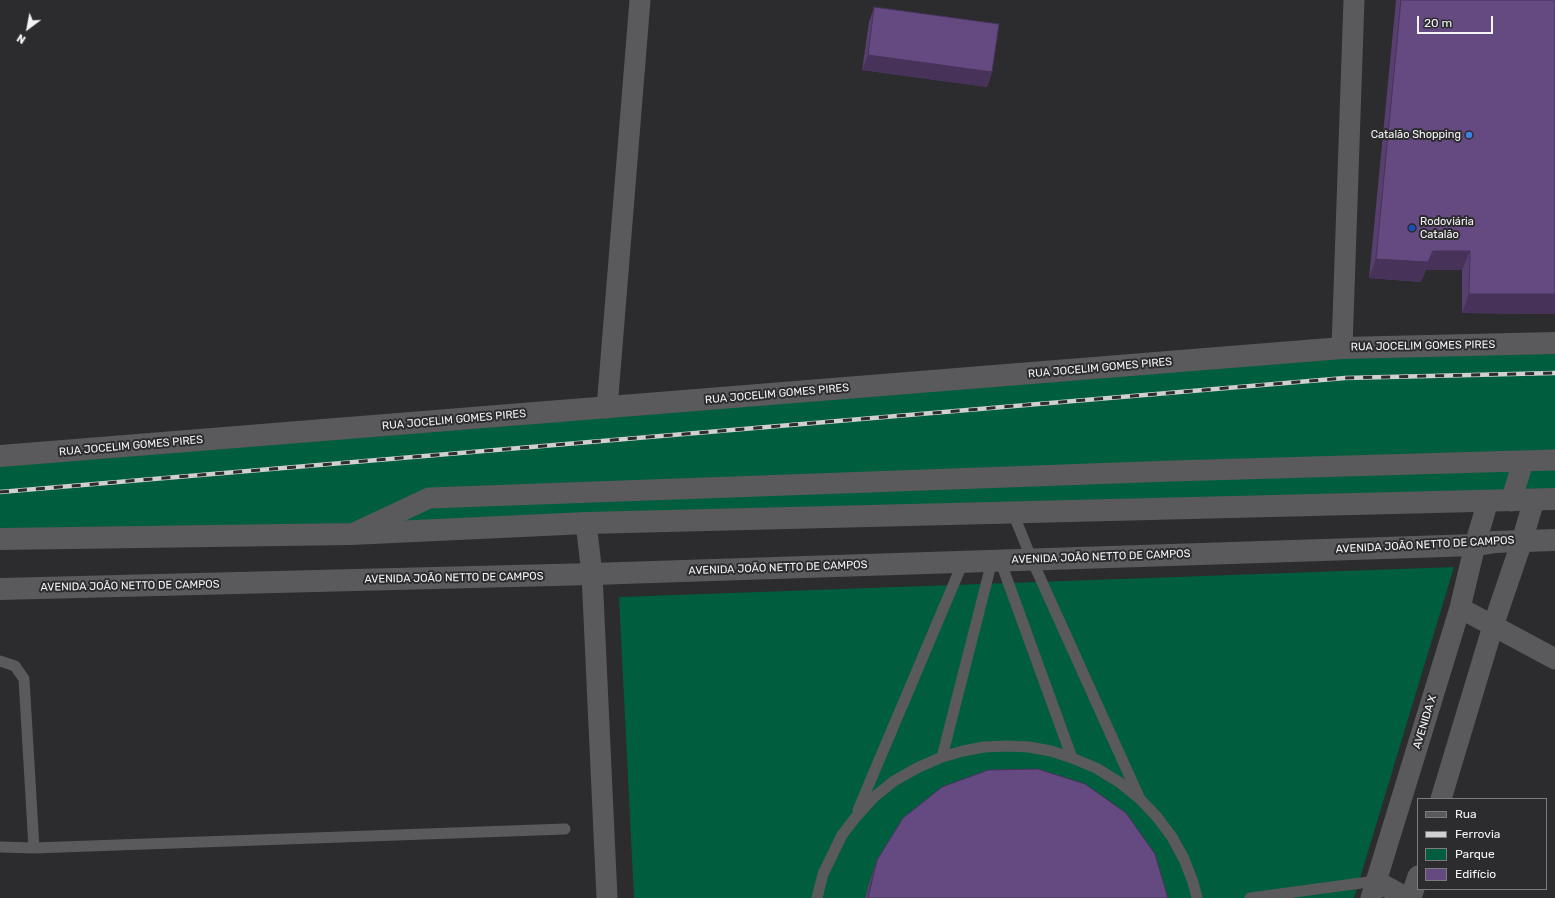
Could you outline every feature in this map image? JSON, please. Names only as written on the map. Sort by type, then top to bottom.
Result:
[{"type":"street","points":[[607,408],[640,0]]},
{"type":"street","points":[[1342,348],[1354,0]]},
{"type":"street","name":"RUA JOCELIM GOMES PIRES","points":[[0,456],[1342,348],[1555,343]]},
{"type":"street","points":[[351,534],[429,498],[1172,471],[1555,460]]},
{"type":"street","points":[[1510,501],[1523,462]]},
{"type":"street","points":[[0,539],[351,534],[586,523],[1555,499]]},
{"type":"street","points":[[1441,798],[1493,626],[1522,541],[1534,500]]},
{"type":"street","name":"AVENIDA X","points":[[1374,889],[1460,608],[1475,545],[1488,501]]},
{"type":"street","points":[[586,523],[592,574],[607,898]]},
{"type":"street","name":"AVENIDA JOÃO NETTO DE CAMPOS","points":[[0,589],[592,574],[1475,545],[1555,540]]},
{"type":"street","points":[[1460,608],[1555,659]]},
{"type":"street","points":[[1412,898],[1417,880]]},
{"type":"street","points":[[1374,889],[1407,898]]},
{"type":"lane","points":[[1014,513],[1032,560],[1140,799]]},
{"type":"lane","points":[[942,757],[996,561]]},
{"type":"lane","points":[[996,561],[1072,758]]},
{"type":"lane","points":[[855,818],[963,562]]},
{"type":"lane","points":[[0,661],[15,666],[24,679],[34,848]]},
{"type":"lane","points":[[816,898],[823,874],[842,835],[855,818],[874,798],[894,781],[917,768],[942,757],[984,747],[1007,746],[1051,751],[1096,768],[1119,782],[1140,799],[1157,817],[1172,837],[1184,858],[1197,898]]},
{"type":"lane","points":[[0,847],[34,848],[565,829]]},
{"type":"lane","points":[[1250,898],[1374,889]]},
{"type":"green space","points":[[1555,346],[1555,499],[351,534],[0,540],[0,456],[1342,348]]},
{"type":"green space","points":[[1454,567],[1354,898],[634,898],[619,597]]},
{"type":"building","name":"Catalão Shopping","points":[[1401,0],[1555,0],[1555,294],[1469,294],[1470,251],[1433,251],[1428,262],[1376,259]]},
{"type":"building","points":[[874,7],[999,24],[992,72],[868,55]]},
{"type":"building","points":[[1038,769],[1085,784],[1126,813],[1155,854],[1168,898],[868,898],[877,860],[903,818],[942,787],[988,770]]},
{"type":"railway","points":[[0,492],[1345,378],[1555,373]]},
{"type":"place","name":"Catalão Shopping","points":[[1469,135]]},
{"type":"place","name":"Rodoviária Catalão","points":[[1412,228]]}]
